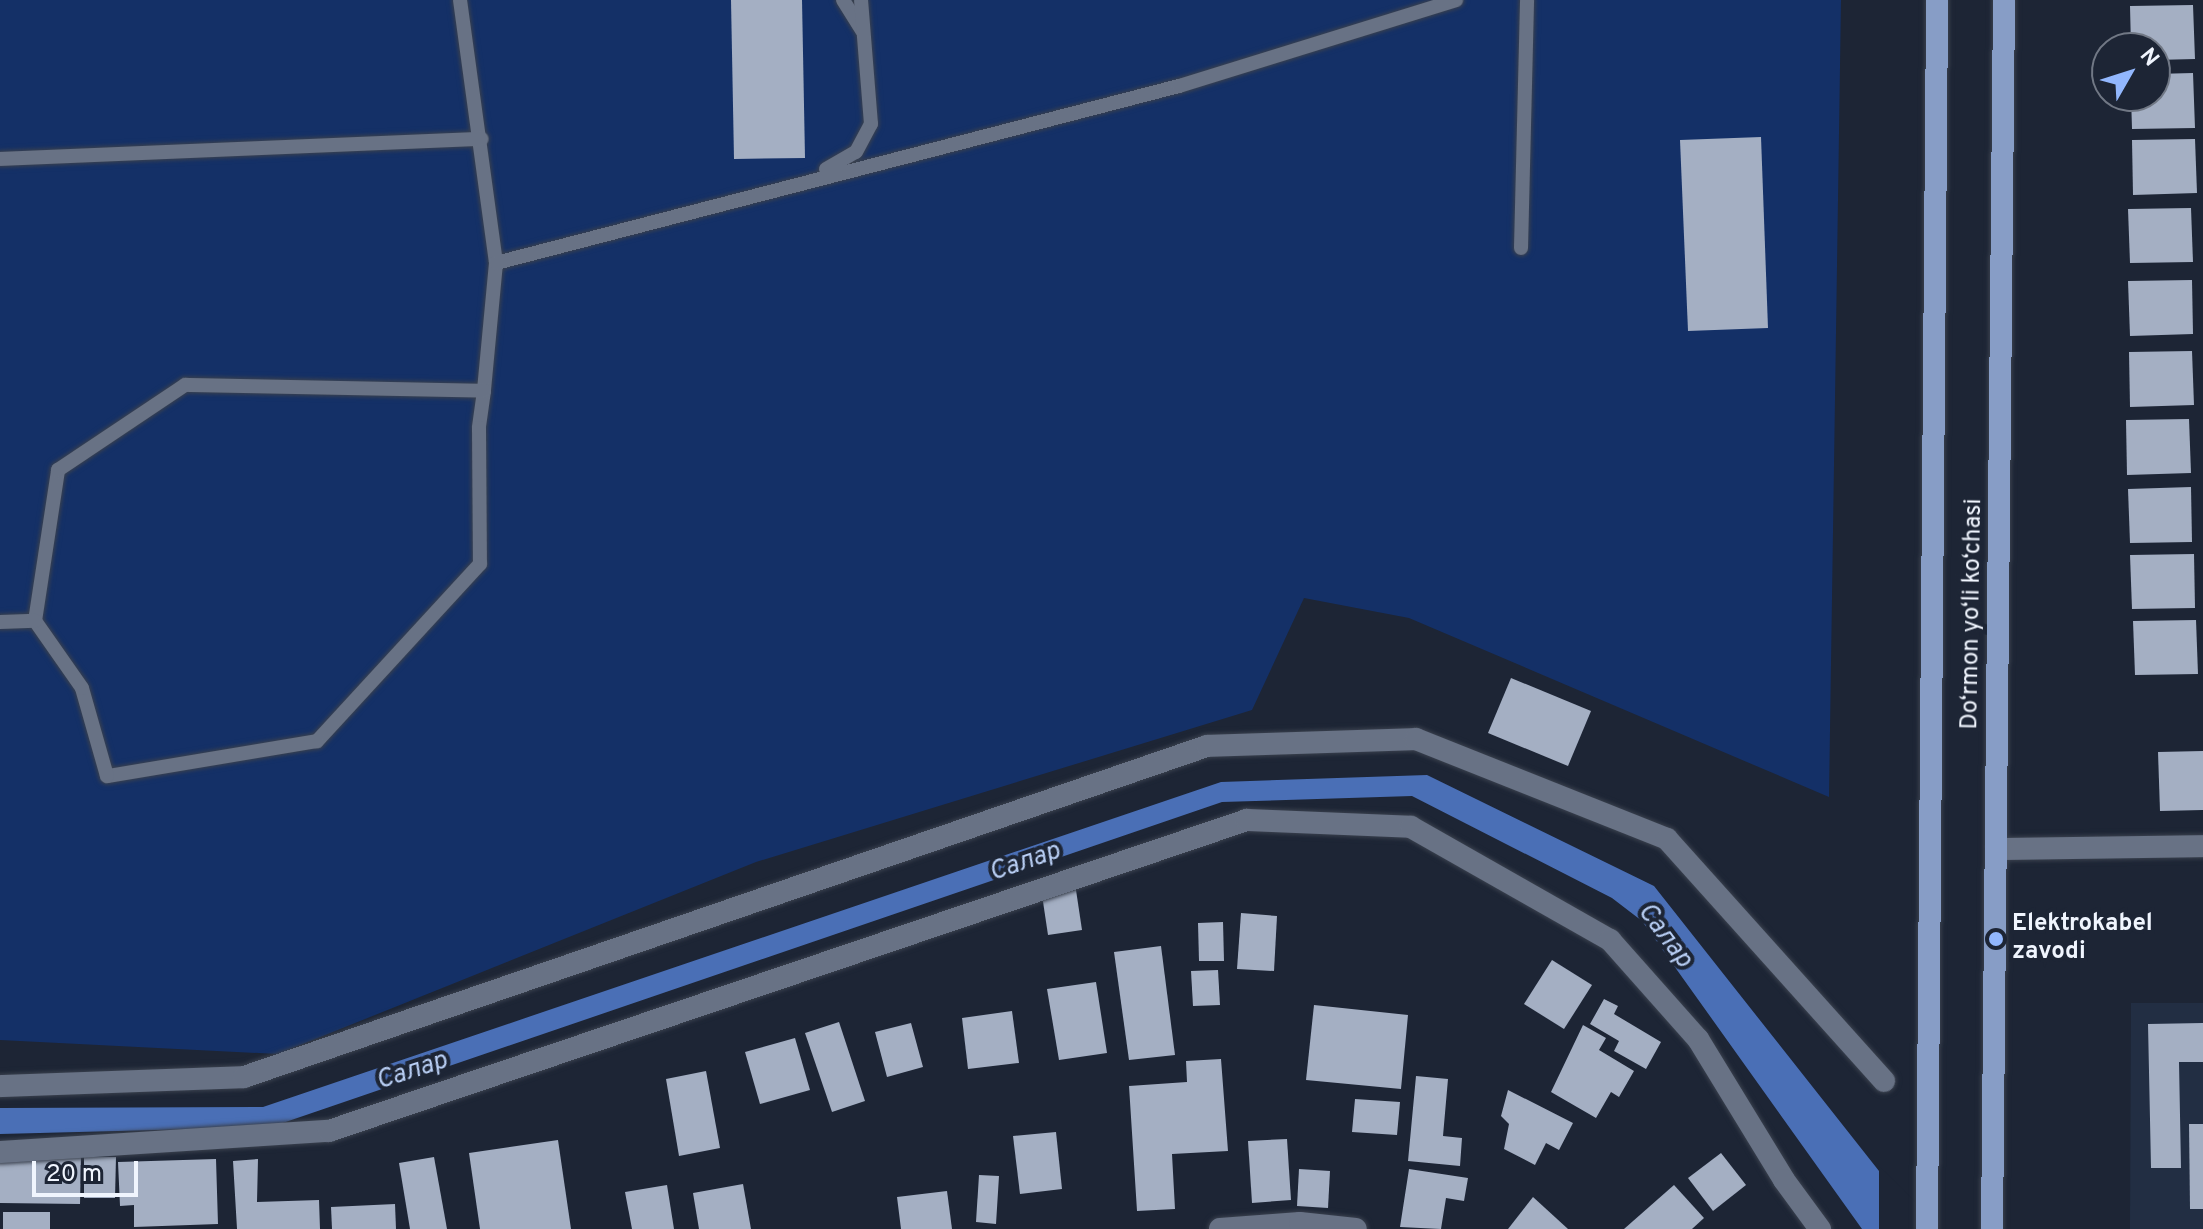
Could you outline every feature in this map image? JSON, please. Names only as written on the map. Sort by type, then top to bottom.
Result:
[{"type":"main road","name":"Do‘rmon yo‘li ko‘chasi","points":[[1927,1229],[1937,0]]},
{"type":"main road","name":"Do‘rmon yo‘li ko‘chasi","points":[[1992,1229],[2004,0]]},
{"type":"street","points":[[0,1086],[244,1077],[1207,746],[1416,739],[1667,839],[1884,1081]]},
{"type":"street","points":[[0,1152],[329,1131],[1247,820],[1411,827],[1610,940],[1698,1039],[1784,1180],[1820,1229]]},
{"type":"street","points":[[1996,849],[2203,846]]},
{"type":"street","points":[[1220,1229],[1300,1223],[1356,1229]]},
{"type":"lane","points":[[460,0],[482,139],[496,263],[484,391],[480,564],[317,741],[107,776],[82,688],[35,621],[58,470],[185,385],[484,391]]},
{"type":"lane","points":[[843,0],[864,33]]},
{"type":"lane","points":[[808,179],[856,152],[867,137],[874,112],[861,0]]},
{"type":"lane","points":[[496,263],[808,179],[1179,86],[1456,0]]},
{"type":"lane","points":[[1521,248],[1527,0]]},
{"type":"lane","points":[[0,159],[482,139]]},
{"type":"lane","points":[[0,622],[35,621]]},
{"type":"shaded area","points":[[0,0],[1841,0],[1829,797],[1409,618],[1304,598],[1252,710],[756,862],[278,1054],[0,1040]]},
{"type":"shaded area","points":[[2131,1003],[2203,1003],[2203,1229],[2130,1229]]},
{"type":"water","name":"Салар","points":[[1427,775],[1654,886],[1879,1171],[1937,1229],[1862,1229],[1642,921],[1612,898],[1412,796],[1222,802],[271,1127],[0,1134],[0,1108],[263,1107],[1221,782]]},
{"type":"pier","points":[[1879,1166],[1940,1226],[1941,1229],[1879,1229]]},
{"type":"building","points":[[731,0],[802,0],[805,158],[734,159]]},
{"type":"building","points":[[2193,5],[2195,59],[2171,60],[2171,32],[2131,32],[2130,6]]},
{"type":"building","points":[[2193,73],[2195,128],[2132,129],[2131,112],[2171,112],[2171,74]]},
{"type":"building","points":[[1761,137],[1768,328],[1688,331],[1680,140]]},
{"type":"building","points":[[2195,139],[2197,193],[2133,195],[2132,140]]},
{"type":"building","points":[[2191,208],[2193,262],[2130,263],[2128,209]]},
{"type":"building","points":[[2192,280],[2193,334],[2130,336],[2128,281]]},
{"type":"building","points":[[2192,351],[2194,405],[2130,407],[2129,352]]},
{"type":"building","points":[[2189,419],[2191,473],[2127,475],[2126,420]]},
{"type":"building","points":[[2191,487],[2192,542],[2130,543],[2128,489]]},
{"type":"building","points":[[2194,554],[2195,608],[2132,609],[2130,555]]},
{"type":"building","points":[[2196,620],[2198,674],[2135,675],[2133,621]]},
{"type":"building","points":[[1511,678],[1591,711],[1568,766],[1488,733]]},
{"type":"building","points":[[2203,751],[2203,810],[2160,811],[2158,752]]},
{"type":"building","points":[[1076,890],[1082,930],[1048,935],[1042,895]]},
{"type":"building","points":[[1241,913],[1277,916],[1274,971],[1237,969]]},
{"type":"building","points":[[1223,922],[1224,961],[1199,961],[1198,923]]},
{"type":"building","points":[[1161,946],[1175,1055],[1129,1060],[1114,952]]},
{"type":"building","points":[[1552,960],[1592,985],[1564,1029],[1524,1004]]},
{"type":"building","points":[[1218,970],[1220,1005],[1193,1006],[1191,971]]},
{"type":"building","points":[[1096,982],[1107,1053],[1059,1060],[1047,989]]},
{"type":"building","points":[[1604,999],[1618,1006],[1614,1014],[1661,1042],[1646,1069],[1614,1051],[1619,1041],[1590,1024]]},
{"type":"building","points":[[1314,1005],[1408,1015],[1401,1089],[1306,1080]]},
{"type":"building","points":[[1012,1011],[1019,1063],[968,1069],[962,1018]]},
{"type":"building","points":[[839,1022],[865,1101],[832,1112],[805,1033]]},
{"type":"building","points":[[911,1023],[923,1067],[887,1077],[875,1032]]},
{"type":"building","points":[[2203,1023],[2203,1062],[2179,1062],[2181,1168],[2151,1168],[2148,1024]]},
{"type":"building","points":[[1583,1025],[1606,1038],[1599,1050],[1634,1071],[1619,1097],[1611,1092],[1596,1118],[1551,1092]]},
{"type":"building","points":[[795,1038],[810,1090],[760,1104],[745,1052]]},
{"type":"building","points":[[1221,1059],[1228,1151],[1172,1154],[1175,1209],[1137,1211],[1129,1086],[1187,1082],[1186,1061]]},
{"type":"building","points":[[706,1071],[720,1148],[679,1156],[666,1079]]},
{"type":"building","points":[[1416,1076],[1448,1079],[1443,1136],[1462,1138],[1460,1166],[1408,1161]]},
{"type":"building","points":[[1508,1090],[1573,1123],[1559,1150],[1546,1143],[1535,1165],[1504,1149],[1509,1124],[1501,1116]]},
{"type":"building","points":[[1355,1099],[1400,1102],[1397,1135],[1352,1132]]},
{"type":"building","points":[[2189,1124],[2203,1124],[2203,1209],[2190,1209]]},
{"type":"building","points":[[1056,1132],[1062,1189],[1020,1194],[1013,1136]]},
{"type":"building","points":[[1287,1139],[1291,1200],[1252,1203],[1248,1141]]},
{"type":"building","points":[[558,1140],[571,1229],[480,1229],[469,1153]]},
{"type":"building","points":[[1721,1153],[1746,1185],[1713,1211],[1688,1178]]},
{"type":"building","points":[[0,1154],[81,1155],[80,1204],[0,1203]]},
{"type":"building","points":[[84,1157],[116,1157],[115,1198],[84,1198]]},
{"type":"building","points":[[434,1157],[447,1229],[410,1229],[399,1163]]},
{"type":"building","points":[[216,1159],[218,1224],[134,1227],[134,1205],[120,1206],[118,1162]]},
{"type":"building","points":[[258,1159],[257,1202],[319,1200],[320,1229],[237,1229],[233,1161]]},
{"type":"building","points":[[1299,1169],[1330,1171],[1328,1208],[1297,1206]]},
{"type":"building","points":[[1409,1169],[1468,1178],[1464,1201],[1446,1198],[1441,1229],[1400,1227]]},
{"type":"building","points":[[979,1175],[999,1176],[996,1224],[976,1222]]},
{"type":"building","points":[[743,1184],[751,1229],[699,1229],[693,1193]]},
{"type":"building","points":[[667,1185],[674,1229],[632,1229],[625,1192]]},
{"type":"building","points":[[1674,1185],[1704,1218],[1692,1229],[1624,1229]]},
{"type":"building","points":[[947,1191],[952,1229],[901,1229],[897,1197]]},
{"type":"building","points":[[1533,1197],[1568,1229],[1508,1229]]},
{"type":"building","points":[[395,1204],[396,1229],[332,1229],[331,1207]]},
{"type":"building","points":[[3,1212],[50,1212],[50,1229],[3,1229]]},
{"type":"place","name":"Elektrokabel zavodi","points":[[1996,939]]}]
